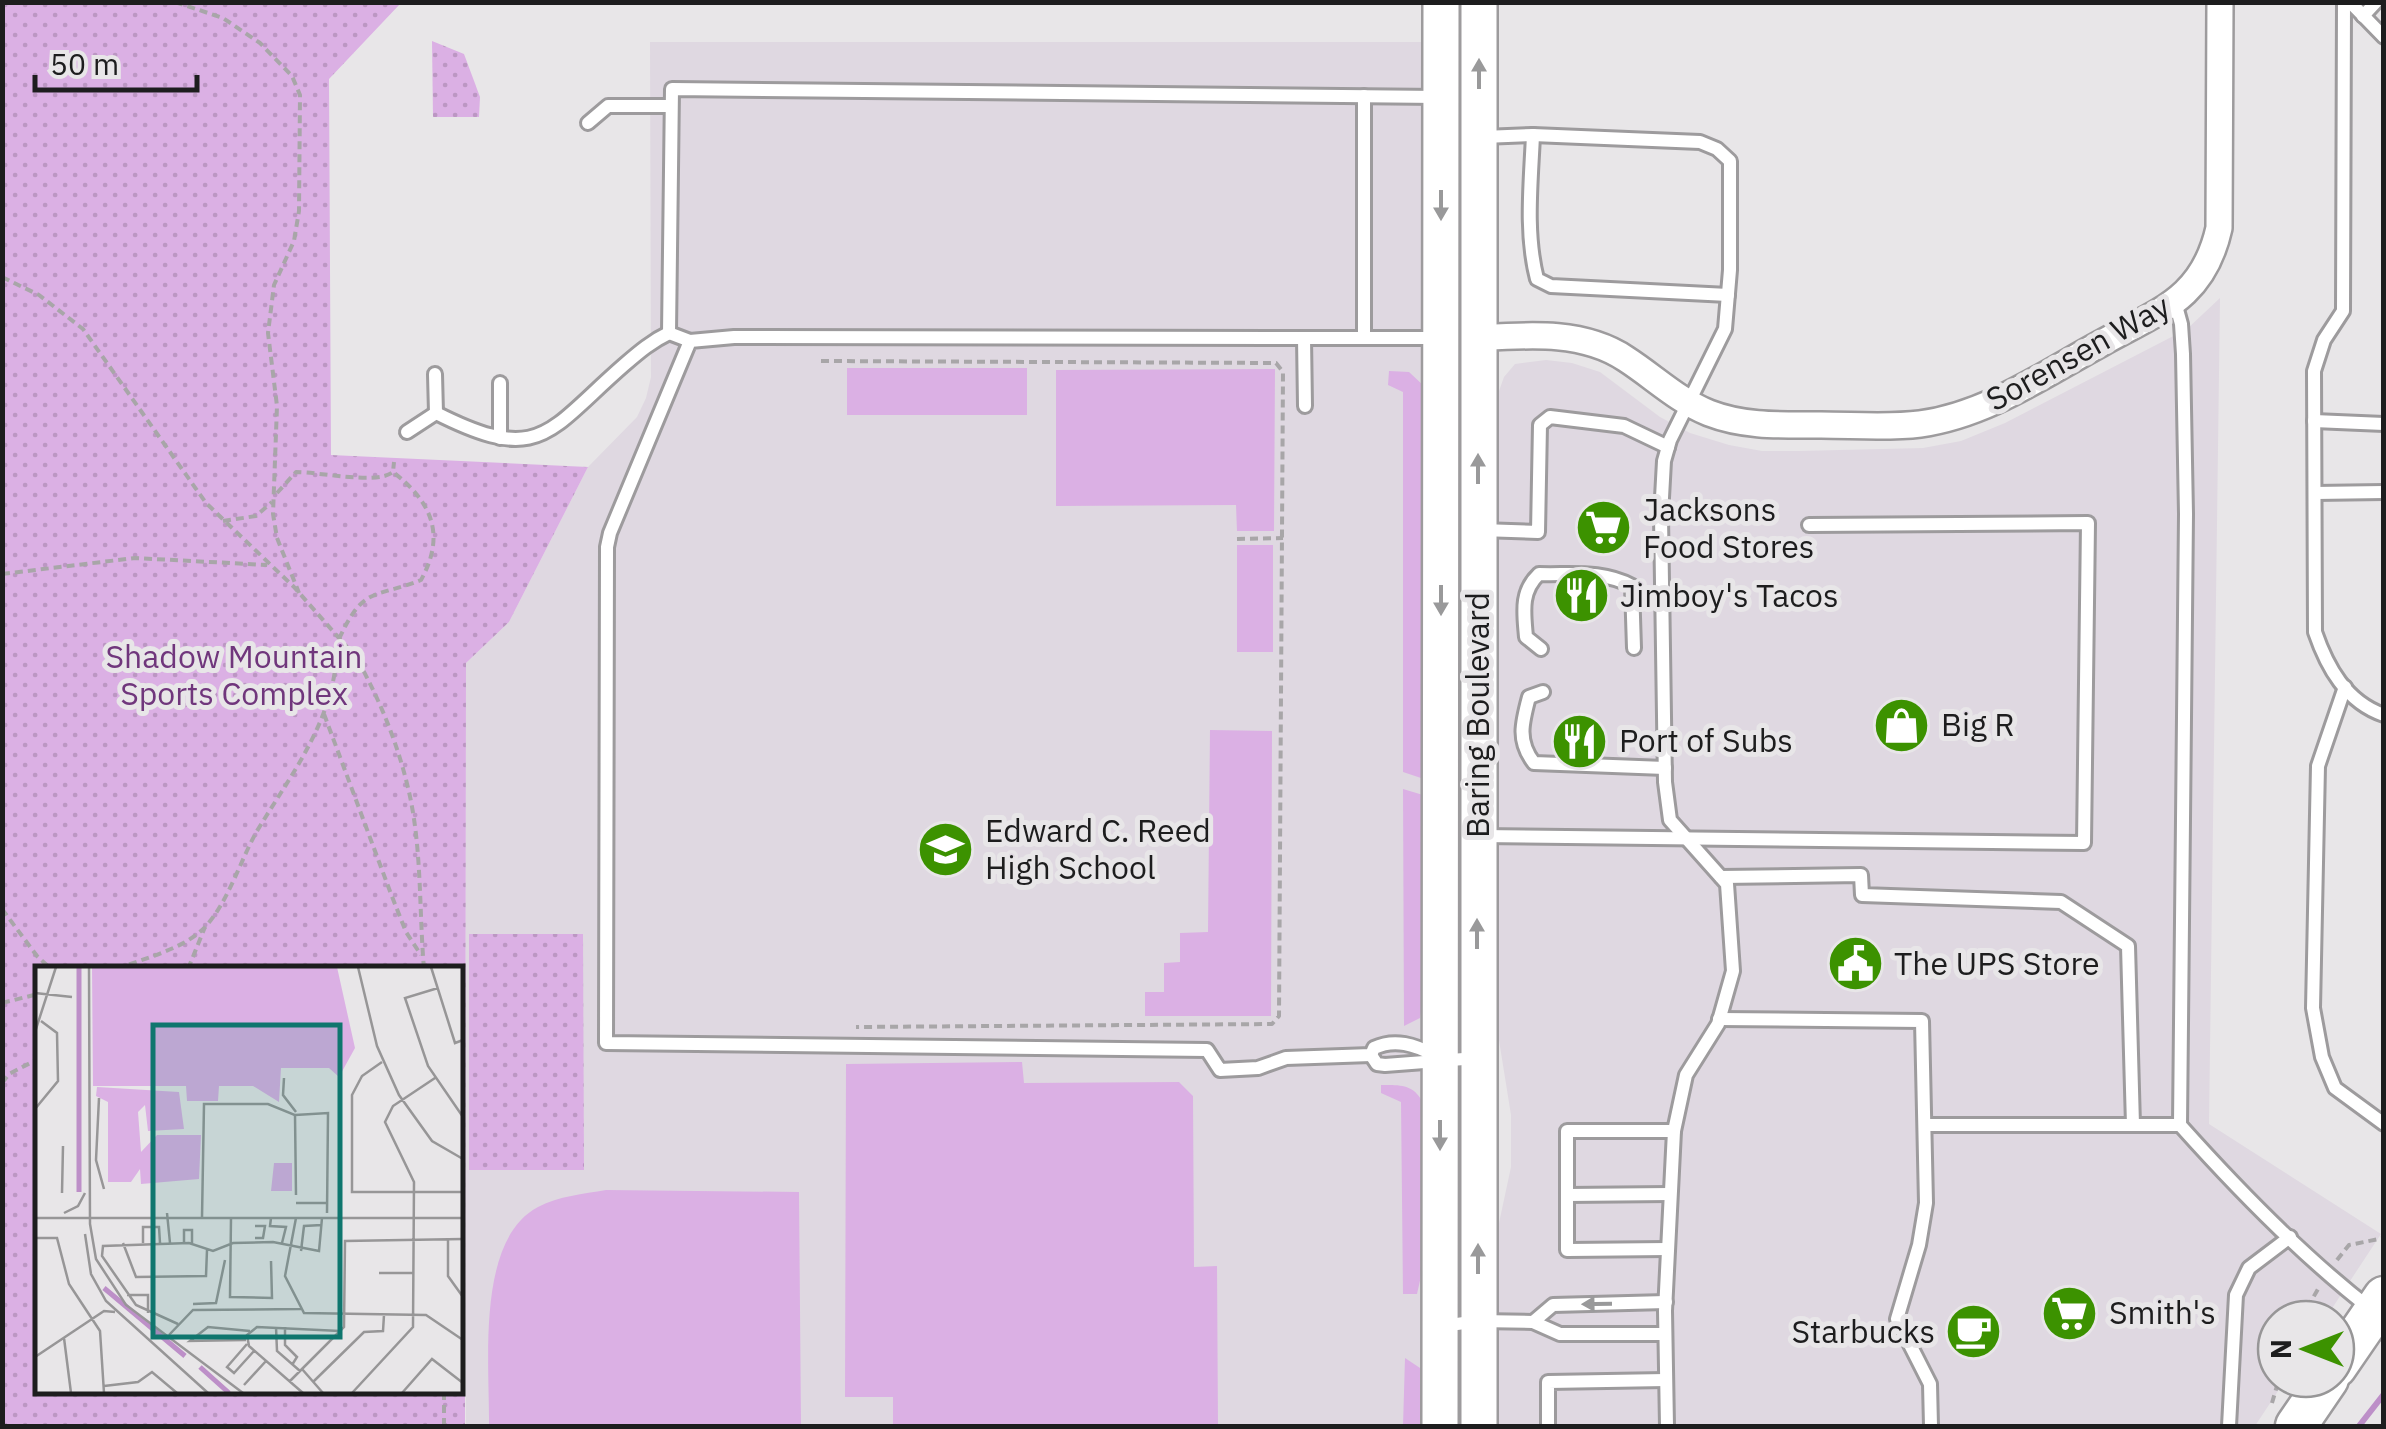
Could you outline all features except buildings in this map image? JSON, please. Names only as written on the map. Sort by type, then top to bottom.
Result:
[{"type":"main road","name":"Baring Boulevard","points":[[1440,1426],[1441,2]]},
{"type":"main road","name":"Baring Boulevard","points":[[1478,1426],[1479,2]]},
{"type":"main road","points":[[1441,338],[1478,338]]},
{"type":"main road","points":[[2356,1338],[2379,1305]]},
{"type":"main road","points":[[2282,1420],[2306,1399]]},
{"type":"street","name":"Sorensen Way","points":[[1478,338],[1564,337],[1592,343],[1627,359],[1689,404],[1738,422],[1770,426],[1918,424],[1960,416],[1994,402],[2175,302],[2204,272],[2214,254],[2220,228],[2220,15]]},
{"type":"lane","points":[[2347,2],[2384,36]]},
{"type":"lane","points":[[2347,2],[2343,311],[2324,340],[2314,371],[2315,632],[2327,666],[2345,688],[2384,715]]},
{"type":"lane","points":[[2363,16],[2376,2]]},
{"type":"lane","points":[[669,333],[672,89],[1441,97]]},
{"type":"lane","points":[[1364,96],[1364,338]]},
{"type":"lane","points":[[588,123],[608,106],[671,106]]},
{"type":"lane","points":[[1532,136],[1530,211],[1536,279],[1551,286],[1728,296]]},
{"type":"lane","points":[[1479,138],[1700,142],[1730,161],[1725,330],[1668,447],[1661,516],[1665,768],[1670,820],[1727,884],[1732,971],[1719,1018],[1686,1075],[1674,1131],[1666,1302],[1667,1426]]},
{"type":"lane","points":[[2175,302],[2183,354],[2186,514],[2180,1125],[2327,1276],[2379,1305]]},
{"type":"lane","points":[[669,333],[690,341],[734,337],[1441,338]]},
{"type":"lane","points":[[436,412],[500,438],[522,439],[548,433],[641,350],[669,333]]},
{"type":"lane","points":[[1304,338],[1305,406]]},
{"type":"lane","points":[[690,341],[610,532],[608,547],[606,1043],[1207,1050],[1220,1070],[1258,1068],[1286,1058],[1371,1055]]},
{"type":"lane","points":[[435,374],[436,412]]},
{"type":"lane","points":[[500,383],[500,438]]},
{"type":"lane","points":[[407,432],[436,412]]},
{"type":"lane","points":[[1478,530],[1538,532],[1540,425],[1550,416],[1624,426],[1668,447]]},
{"type":"lane","points":[[2314,421],[2384,424]]},
{"type":"lane","points":[[2314,493],[2384,492]]},
{"type":"lane","points":[[1477,836],[2084,843],[2088,523],[1809,525]]},
{"type":"lane","points":[[1541,649],[1526,638],[1523,608],[1528,585],[1539,574],[1598,574],[1632,586],[1634,648]]},
{"type":"lane","points":[[2345,688],[2318,766],[2313,1008],[2322,1057],[2334,1088],[2384,1124]]},
{"type":"lane","points":[[1543,692],[1529,697],[1524,717],[1524,749],[1534,763],[1665,768]]},
{"type":"lane","points":[[1721,877],[1861,876],[1862,894],[2061,902],[2128,946],[2133,1125]]},
{"type":"lane","points":[[1719,1018],[1922,1021],[1926,1202],[1919,1245],[1897,1319],[1930,1384],[1931,1426]]},
{"type":"lane","points":[[1371,1055],[1382,1044],[1407,1043],[1440,1058]]},
{"type":"lane","points":[[1371,1055],[1385,1066],[1428,1063],[1440,1058],[1477,1058]]},
{"type":"lane","points":[[1925,1125],[2180,1125]]},
{"type":"lane","points":[[1668,1249],[1567,1250],[1567,1131],[1674,1131]]},
{"type":"lane","points":[[1567,1195],[1670,1194]]},
{"type":"lane","points":[[2229,1426],[2236,1295],[2249,1268],[2290,1236]]},
{"type":"lane","points":[[1533,1322],[1553,1305],[1666,1302]]},
{"type":"lane","points":[[1440,1327],[1533,1322],[1560,1334],[1666,1334]]},
{"type":"lane","points":[[1548,1426],[1548,1382],[1666,1380]]},
{"type":"path","points":[[175,2],[222,18],[260,43],[292,76],[300,95],[297,226],[274,285],[268,333],[277,406],[277,538],[299,593]]},
{"type":"path","points":[[2,277],[39,296],[83,330],[206,503],[299,593],[356,657],[392,729],[410,796],[424,966]]},
{"type":"path","points":[[820,361],[1276,362],[1283,372],[1280,1016],[1272,1024],[852,1027]]},
{"type":"path","points":[[223,521],[256,516],[296,472],[387,478],[393,472],[394,462]]},
{"type":"path","points":[[340,638],[360,601],[377,591],[421,580],[433,558],[435,531],[425,505],[411,486],[393,472]]},
{"type":"path","points":[[1236,539],[1283,538]]},
{"type":"path","points":[[2,574],[135,558],[270,566]]},
{"type":"path","points":[[189,966],[205,927],[258,831],[310,749],[335,681],[336,652],[356,657]]},
{"type":"path","points":[[324,712],[396,906],[423,959]]},
{"type":"path","points":[[2,909],[49,966]]},
{"type":"path","points":[[124,966],[174,946],[205,927]]},
{"type":"path","points":[[2,1003],[35,995]]},
{"type":"path","points":[[2,1083],[9,1074],[35,1061]]},
{"type":"path","points":[[444,1394],[444,1426]]},
{"type":"shaded area","name":"Edward C. Reed High School","points":[[650,42],[1425,42],[1427,1426],[466,1426],[466,663],[509,622],[588,467],[637,417],[646,398],[651,377]]},
{"type":"shaded area","points":[[2220,298],[2209,1124],[2381,1234],[2338,1299],[2256,1299],[2256,1399],[2273,1399],[2255,1426],[1498,1426],[1499,1223],[1511,1167],[1511,1115],[1498,1034],[1499,391],[1504,377],[1515,364],[1546,360],[1572,363],[1600,372],[1660,417],[1690,433],[1762,451],[1923,448],[1961,441],[2005,423],[2187,329]]},
{"type":"green space","name":"Shadow Mountain Sports Complex","points":[[3,2],[400,4],[329,79],[331,455],[588,467],[509,622],[466,663],[465,1426],[3,1426]]},
{"type":"green space","points":[[432,41],[464,54],[480,97],[479,117],[433,117]]},
{"type":"green space","points":[[847,368],[1027,368],[1027,415],[847,415]]},
{"type":"green space","points":[[1275,369],[1274,531],[1237,531],[1236,505],[1056,506],[1056,370]]},
{"type":"green space","points":[[1389,371],[1409,372],[1425,387],[1421,778],[1403,772],[1403,392],[1388,385]]},
{"type":"green space","points":[[1237,545],[1273,545],[1273,652],[1237,652]]},
{"type":"green space","points":[[1210,730],[1272,731],[1271,1016],[1145,1016],[1145,992],[1164,992],[1164,963],[1180,962],[1180,933],[1208,932]]},
{"type":"green space","points":[[1403,789],[1423,795],[1422,1006],[1420,1018],[1404,1026]]},
{"type":"green space","points":[[469,934],[583,934],[584,1170],[469,1170]]},
{"type":"green space","points":[[1022,1062],[1024,1083],[1179,1082],[1193,1096],[1194,1267],[1217,1266],[1218,1426],[893,1426],[893,1397],[845,1397],[846,1064]]},
{"type":"green space","points":[[1381,1085],[1410,1088],[1422,1101],[1421,1276],[1417,1294],[1403,1294],[1401,1102],[1381,1093]]},
{"type":"green space","points":[[606,1190],[799,1192],[801,1426],[489,1426],[490,1307],[504,1247],[518,1223],[538,1207]]},
{"type":"green space","points":[[1405,1358],[1420,1368],[1421,1426],[1403,1426]]},
{"type":"waterway","points":[[2359,1426],[2384,1394]]},
{"type":"place","name":"Jacksons Food Stores","points":[[1604,528]]},
{"type":"place","name":"Jimboy's Tacos","points":[[1581,596]]},
{"type":"place","name":"Big R","points":[[1902,725]]},
{"type":"place","name":"Port of Subs","points":[[1580,741]]},
{"type":"place","name":"Edward C. Reed High School","points":[[946,849]]},
{"type":"place","name":"The UPS Store","points":[[1855,964]]},
{"type":"place","name":"Smith's","points":[[2070,1313]]},
{"type":"place","name":"Starbucks","points":[[1974,1332]]}]
